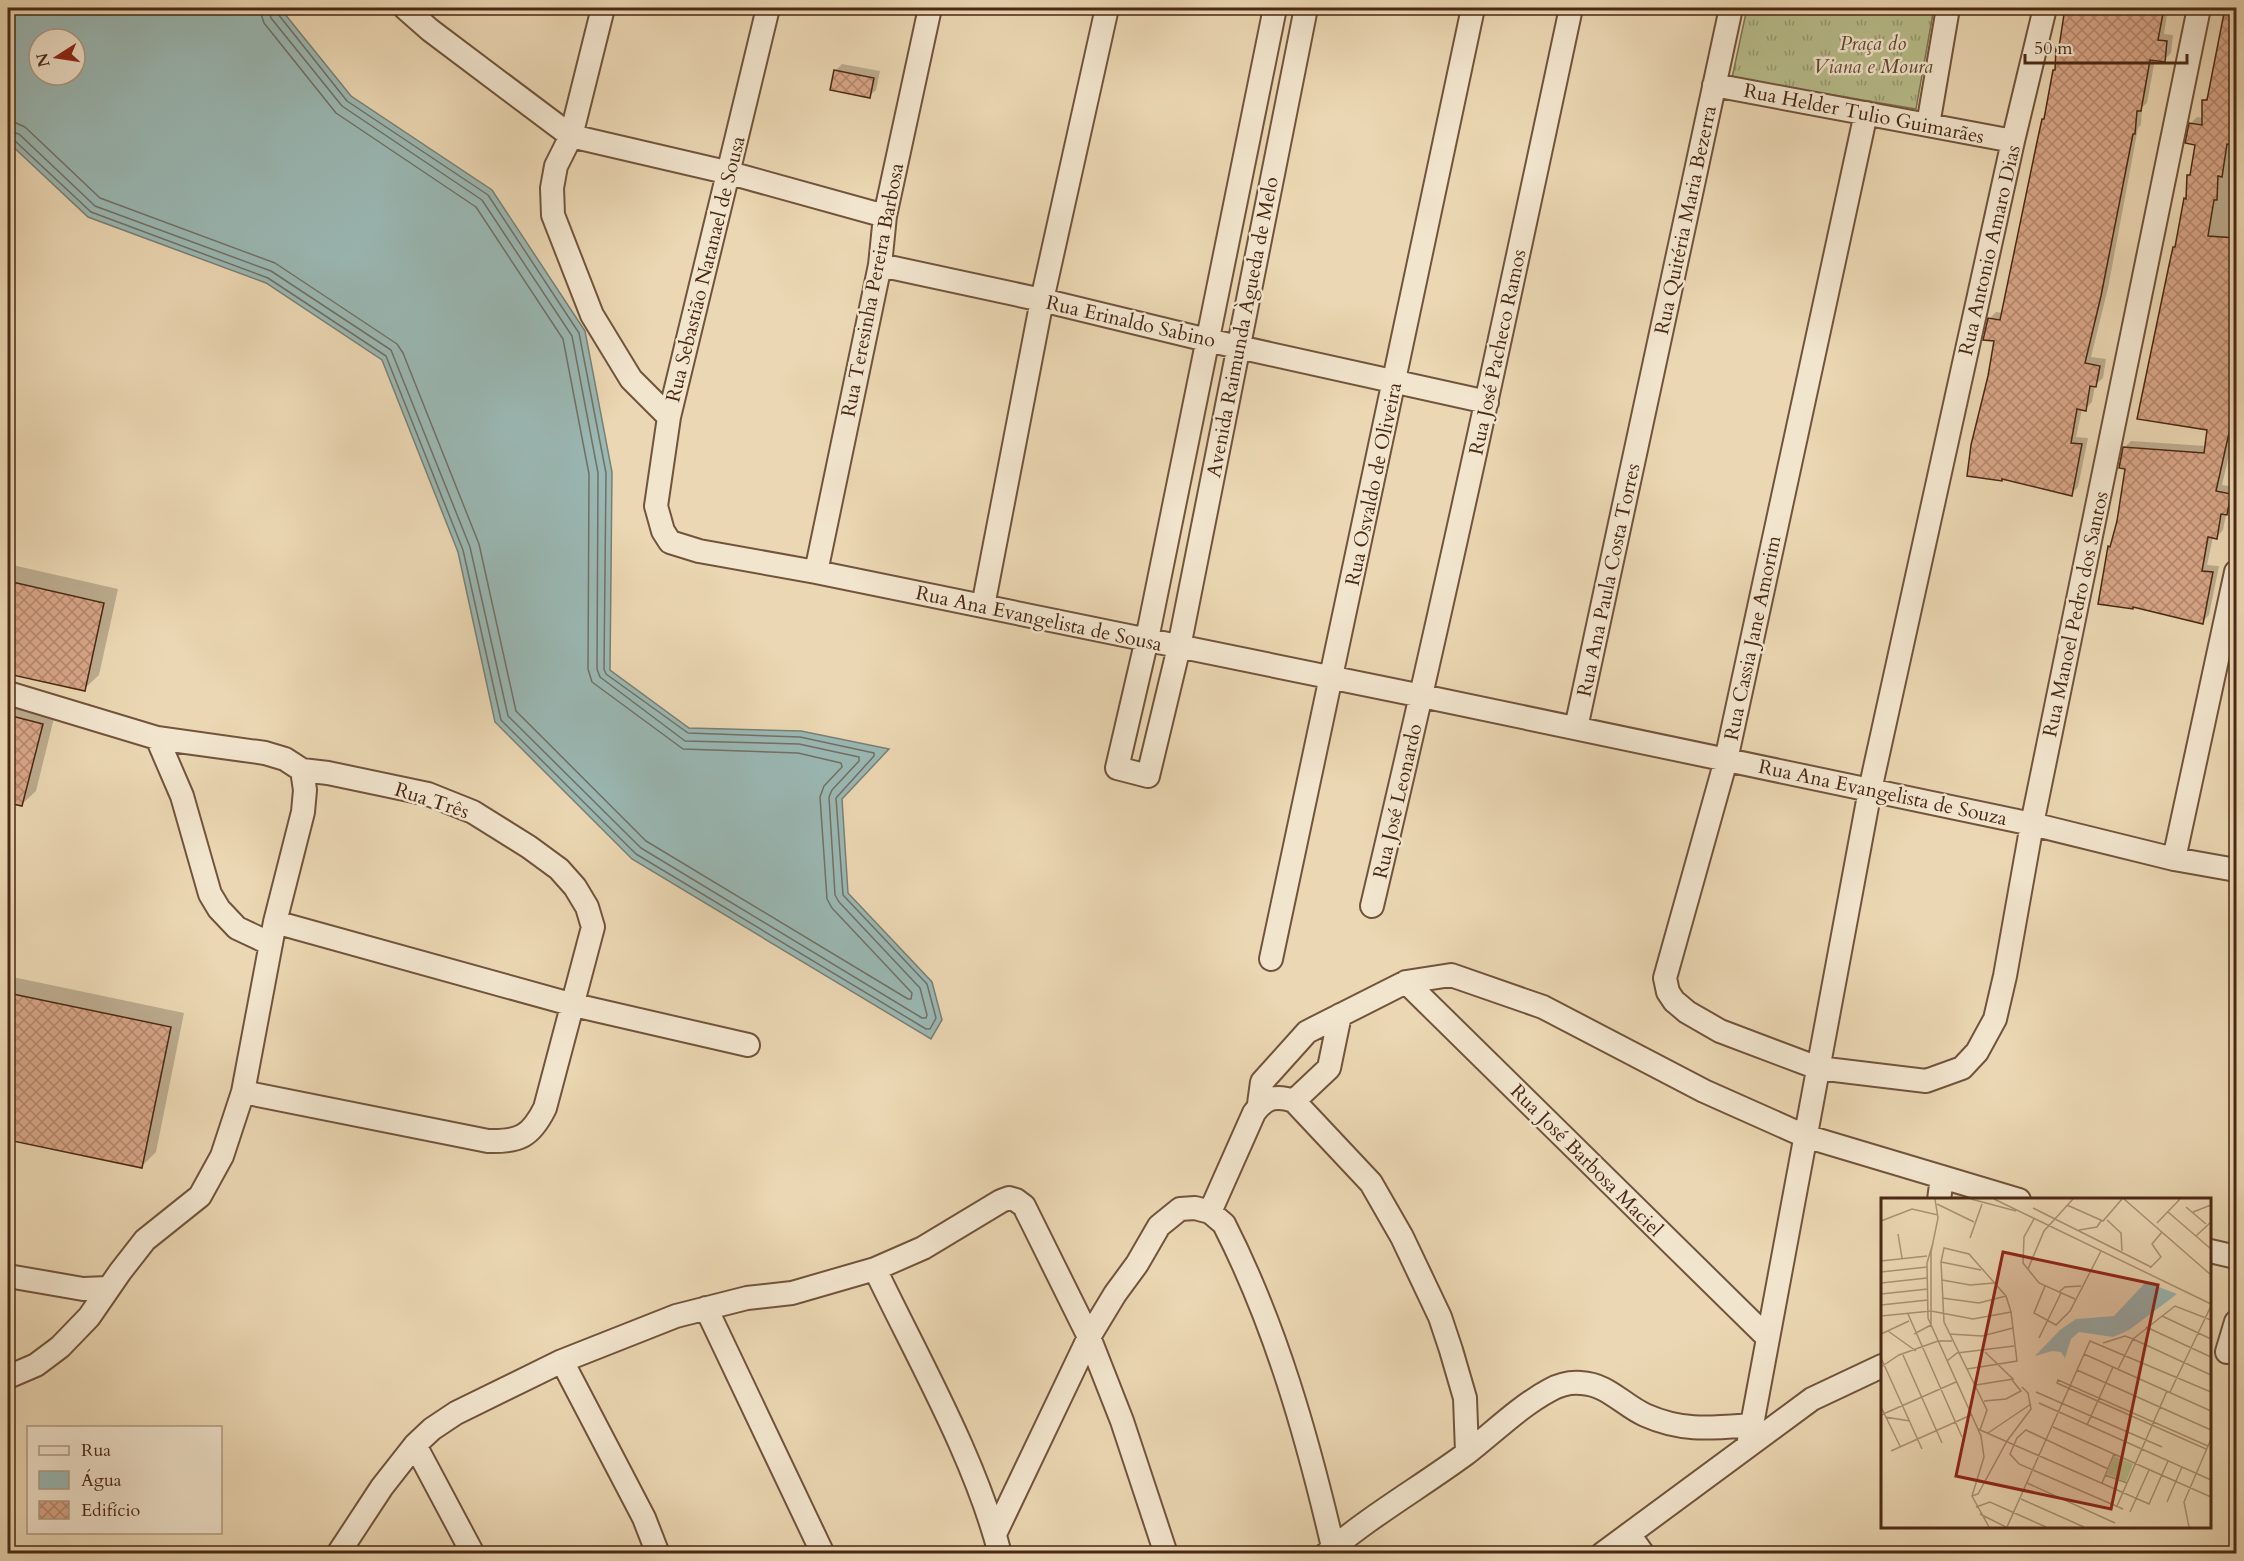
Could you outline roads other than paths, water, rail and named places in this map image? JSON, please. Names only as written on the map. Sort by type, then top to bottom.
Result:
[{"type":"street","points":[[405,8],[430,30],[571,136],[730,173],[885,216]]},
{"type":"street","points":[[430,30],[435,8]]},
{"type":"street","points":[[603,8],[571,136],[556,166],[552,188],[553,215],[592,315],[631,379],[669,417]]},
{"type":"street","name":"Rua Sebastião Natanael de Sousa","points":[[663,531],[656,506],[669,417],[730,173],[768,8]]},
{"type":"street","name":"Rua Teresinha Pereira Barbosa","points":[[816,572],[880,265],[885,216],[930,8]]},
{"type":"street","points":[[983,606],[1042,300],[1107,8]]},
{"type":"street","name":"Avenida Raimunda Àgueda de Melo","points":[[1275,8],[1147,639],[1117,768],[1148,776],[1179,647],[1306,8]]},
{"type":"street","name":"Rua Osvaldo de Oliveira","points":[[1271,959],[1473,8]]},
{"type":"street","name":"Rua José Pacheco Ramos","points":[[1422,696],[1571,8]]},
{"type":"street","name":"Rua Quitéria Maria Bezerra","points":[[1640,433],[1731,8]]},
{"type":"street","points":[[1928,125],[1948,8]]},
{"type":"street","name":"Rua Antonio Amaro Dias","points":[[1750,1435],[1870,790],[2013,141],[2045,8]]},
{"type":"street","name":"Rua Manoel Pedro dos Santos","points":[[1818,1068],[1926,1081],[1962,1068],[1977,1052],[1995,1019],[2006,976],[2032,824],[2199,8]]},
{"type":"street","points":[[1265,55],[1295,60]]},
{"type":"street","name":"Rua Helder Tulio Guimarães","points":[[1714,85],[2013,141]]},
{"type":"street","name":"Rua Cassia Jane Amorim","points":[[1818,1068],[1720,1030],[1687,1012],[1674,1001],[1668,992],[1665,978],[1667,964],[1682,922],[1726,760],[1866,113]]},
{"type":"street","name":"Rua Erinaldo Sabino","points":[[880,265],[1487,402]]},
{"type":"street","name":"Rua Ana Paula Costa Torres","points":[[1576,728],[1640,433]]},
{"type":"street","name":"Rua Ana Evangelista de Sousa","points":[[663,531],[670,542],[699,551],[816,572],[1422,696]]},
{"type":"street","points":[[2174,859],[2236,572]]},
{"type":"street","name":"Rua Três","points":[[8,693],[157,738],[266,753],[285,759],[302,770],[328,773],[428,794],[473,812],[529,847],[559,869],[575,887],[587,907],[592,927],[574,1005],[545,1108],[536,1127],[522,1137],[505,1142],[488,1141],[243,1092]]},
{"type":"street","name":"Rua Ana Evangelista de Souza","points":[[1422,696],[2032,824],[2174,859],[2236,870]]},
{"type":"street","name":"Rua José Leonardo","points":[[1372,906],[1422,696]]},
{"type":"street","points":[[157,738],[182,796],[210,894],[219,909],[237,928],[273,933],[748,1045]]},
{"type":"street","points":[[8,1377],[36,1365],[60,1347],[89,1317],[145,1240],[200,1197],[222,1156],[243,1092],[273,933],[303,812],[305,790],[302,770]]},
{"type":"street","points":[[1210,1212],[1259,1104],[1262,1082],[1306,1032],[1406,982],[1451,975],[1543,1007],[1704,1091],[1805,1136],[2012,1198]]},
{"type":"street","name":"Rua José Barbosa Maciel","points":[[1406,982],[1768,1338]]},
{"type":"street","points":[[1294,1101],[1329,1068],[1340,1015]]},
{"type":"street","points":[[1259,1104],[1269,1098],[1281,1097],[1294,1101],[1371,1183],[1402,1237],[1440,1317],[1465,1398],[1467,1452]]},
{"type":"street","points":[[1939,1198],[1942,1177]]},
{"type":"street","points":[[338,1554],[381,1487],[415,1444],[432,1428],[456,1413],[562,1361],[676,1316],[747,1298],[792,1293],[875,1269],[923,1248],[1000,1201],[1009,1198],[1024,1206],[1089,1337],[1122,1421],[1166,1554]]},
{"type":"street","points":[[998,1544],[1089,1337],[1115,1294],[1137,1264],[1150,1239],[1164,1221],[1180,1209],[1195,1208],[1210,1212],[1224,1224],[1274,1334],[1314,1464],[1330,1550],[1467,1452],[1535,1400],[1567,1383],[1594,1385],[1610,1392],[1643,1414],[1672,1425],[1750,1435]]},
{"type":"street","points":[[2211,1251],[2236,1257]]},
{"type":"street","points":[[875,1269],[965,1453],[998,1544]]},
{"type":"street","points":[[8,1275],[83,1289],[108,1288]]},
{"type":"street","points":[[706,1308],[824,1554]]},
{"type":"street","points":[[2224,1352],[2236,1322]]},
{"type":"street","points":[[562,1361],[644,1518],[658,1554]]},
{"type":"street","points":[[1602,1554],[1750,1435],[1812,1399],[1881,1366]]},
{"type":"street","points":[[415,1444],[474,1554]]},
{"type":"street","points":[[1629,1534],[1643,1554]]},
{"type":"water","points":[[8,8],[280,8],[351,96],[492,190],[585,331],[612,472],[610,670],[689,728],[801,731],[889,749],[842,799],[848,893],[932,982],[942,1020],[931,1039],[632,859],[495,722],[458,552],[382,360],[266,283],[88,217],[8,142]]},
{"type":"park label","name":"Praça do Viana e Moura","points":[[1873,54]]}]
